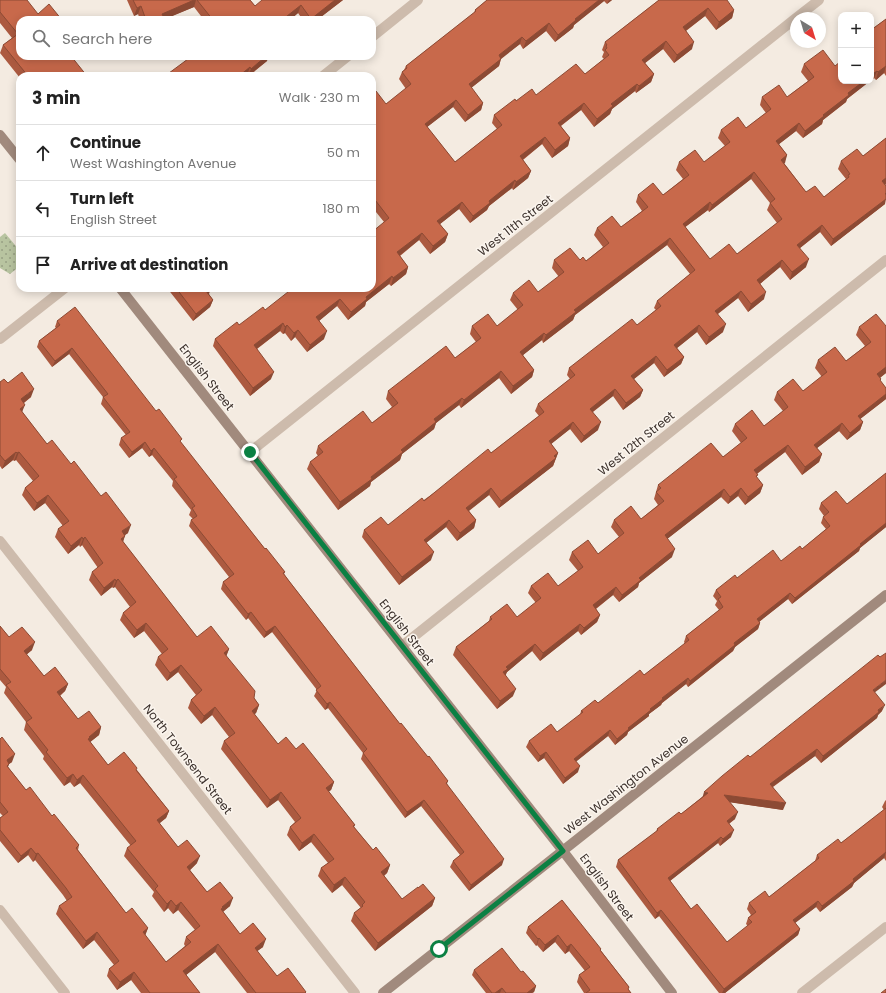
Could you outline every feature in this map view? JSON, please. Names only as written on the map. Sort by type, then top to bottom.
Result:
[{"type":"street","points":[[376,34],[418,0]]},
{"type":"street","name":"West 11th Street","points":[[804,12],[819,0]]},
{"type":"street","name":"West 11th Street","points":[[250,452],[790,23]]},
{"type":"street","points":[[329,72],[343,60]]},
{"type":"street","points":[[0,134],[16,155]]},
{"type":"street","name":"West 12th Street","points":[[402,646],[886,260]]},
{"type":"street","points":[[0,339],[60,292]]},
{"type":"street","name":"English Street","points":[[123,292],[563,851],[672,993]]},
{"type":"street","name":"North Townsend Street","points":[[0,541],[355,993]]},
{"type":"street","name":"West Washington Avenue","points":[[383,993],[886,595]]},
{"type":"street","points":[[0,910],[65,993]]},
{"type":"street","points":[[802,993],[886,927]]},
{"type":"green space","points":[[5,233],[16,246],[16,269],[10,274],[0,268],[0,237]]},
{"type":"building","points":[[0,0],[27,0],[38,14],[49,4],[59,16],[16,16],[16,32],[0,12]]},
{"type":"building","points":[[133,0],[194,0],[162,14],[163,16],[145,16],[141,6],[137,8]]},
{"type":"building","points":[[197,0],[250,0],[255,6],[262,0],[335,0],[315,16],[309,16],[301,5],[287,16],[210,16]]},
{"type":"building","points":[[487,0],[599,0],[558,35],[549,23],[526,41],[522,37],[499,55],[501,59],[469,84],[483,103],[468,115],[456,100],[425,124],[455,162],[502,125],[494,115],[515,99],[516,101],[532,89],[536,95],[576,64],[585,74],[609,55],[605,50],[607,45],[605,42],[659,0],[727,0],[734,10],[719,22],[708,8],[683,27],[694,42],[677,55],[666,41],[642,60],[654,74],[639,86],[637,84],[611,104],[613,106],[597,119],[584,103],[558,123],[570,138],[555,150],[545,137],[520,156],[531,171],[516,182],[515,180],[473,216],[462,202],[437,221],[448,234],[433,246],[422,233],[397,252],[408,267],[393,278],[392,276],[376,289],[376,229],[389,218],[376,201],[376,91],[386,104],[411,84],[402,72],[407,68],[406,66],[476,11],[475,10]]},
{"type":"building","points":[[886,19],[886,66],[874,73],[874,48],[874,28]]},
{"type":"building","points":[[16,35],[16,60],[74,60],[84,72],[25,72],[3,45]]},
{"type":"building","points":[[823,50],[835,66],[838,64],[838,84],[860,84],[848,93],[849,95],[805,131],[799,123],[776,141],[787,155],[781,160],[806,192],[815,186],[824,197],[849,177],[848,175],[850,174],[841,161],[857,149],[863,156],[886,138],[886,178],[882,181],[886,186],[886,199],[833,239],[822,225],[797,245],[809,259],[792,272],[782,260],[757,280],[766,292],[751,304],[741,291],[715,311],[726,324],[709,337],[699,325],[674,345],[684,357],[667,370],[656,356],[631,376],[643,390],[626,403],[615,389],[590,409],[601,422],[584,436],[573,422],[549,441],[558,453],[554,456],[556,458],[501,501],[491,488],[466,508],[476,520],[460,533],[449,520],[424,540],[434,552],[402,577],[364,530],[381,517],[388,525],[422,498],[424,501],[488,449],[491,453],[544,412],[538,404],[575,375],[569,368],[632,319],[637,325],[661,306],[657,301],[695,270],[670,238],[574,310],[576,312],[546,335],[544,333],[520,352],[534,370],[513,386],[501,371],[464,400],[462,398],[434,419],[436,422],[401,450],[403,452],[371,477],[372,479],[340,502],[310,462],[323,452],[318,446],[363,411],[372,423],[398,403],[388,391],[446,346],[455,358],[481,338],[472,326],[488,314],[497,326],[523,305],[513,293],[529,280],[538,292],[564,272],[554,260],[570,248],[580,260],[583,257],[586,261],[609,243],[597,228],[612,216],[621,227],[648,207],[638,195],[653,183],[663,195],[689,175],[679,162],[695,150],[704,162],[730,142],[721,130],[738,117],[746,128],[771,109],[762,97],[779,85],[787,97],[814,77],[804,64]],"holes":[[[754,172],[775,199],[770,203],[782,219],[737,254],[729,244],[710,259],[683,224],[710,202],[712,205]]]},
{"type":"building","points":[[187,60],[261,60],[251,69],[250,67],[244,72],[170,72]]},
{"type":"building","points":[[179,292],[207,292],[213,300],[196,314]]},
{"type":"building","points":[[288,292],[372,292],[366,297],[367,299],[351,312],[340,299],[316,317],[327,331],[310,345],[298,330],[294,333],[287,325],[285,327],[283,323],[254,345],[274,372],[253,388],[215,339],[237,322],[239,325],[263,307],[265,310]]},
{"type":"building","points":[[75,307],[156,411],[159,409],[182,439],[180,441],[265,549],[266,548],[285,572],[283,573],[289,581],[400,724],[401,723],[428,757],[429,756],[448,781],[446,783],[504,859],[471,885],[453,861],[464,852],[424,800],[407,812],[363,753],[367,749],[330,702],[327,704],[316,690],[321,686],[275,626],[266,632],[251,612],[248,614],[223,582],[234,574],[191,520],[197,516],[192,508],[195,506],[174,479],[177,477],[154,448],[151,451],[145,442],[132,452],[121,438],[130,432],[103,397],[108,394],[72,348],[55,361],[39,341],[60,325],[57,321]]},
{"type":"building","points":[[876,314],[886,326],[886,367],[877,374],[886,388],[886,394],[858,416],[863,422],[850,433],[842,423],[814,445],[822,454],[805,467],[788,445],[754,470],[758,475],[756,476],[763,485],[748,497],[741,488],[730,497],[724,489],[665,535],[675,549],[639,578],[641,580],[622,595],[616,587],[593,605],[600,615],[584,628],[580,624],[543,653],[535,644],[506,667],[508,669],[503,672],[516,689],[500,701],[456,647],[492,619],[490,617],[507,604],[517,617],[541,598],[531,586],[548,573],[558,586],[583,567],[572,552],[588,540],[598,554],[624,533],[614,520],[631,506],[641,519],[664,501],[656,492],[661,488],[658,485],[711,443],[723,457],[747,438],[735,424],[752,410],[764,426],[788,407],[777,392],[793,379],[803,391],[827,372],[818,360],[835,347],[846,361],[871,342],[859,327]]},
{"type":"building","points":[[22,372],[34,389],[21,399],[25,405],[20,409],[47,444],[52,440],[71,464],[74,461],[101,496],[106,492],[131,525],[122,531],[125,536],[121,539],[197,637],[211,626],[229,649],[224,653],[255,691],[254,698],[259,705],[252,711],[278,744],[286,737],[296,749],[303,743],[319,763],[334,782],[326,788],[355,825],[353,826],[373,850],[376,847],[390,865],[381,872],[402,899],[423,884],[435,898],[378,943],[354,913],[363,906],[362,905],[365,902],[345,877],[334,885],[321,868],[334,859],[314,834],[302,843],[290,827],[301,818],[281,792],[270,800],[224,741],[235,733],[215,707],[204,716],[191,700],[202,690],[181,665],[170,673],[158,657],[168,649],[146,623],[137,630],[123,613],[136,602],[118,579],[116,581],[115,579],[104,588],[92,572],[103,563],[85,537],[83,539],[82,537],[71,546],[58,529],[69,521],[48,495],[37,503],[25,488],[39,476],[19,452],[16,452],[5,461],[0,455],[0,382],[4,379],[8,383]]},
{"type":"building","points":[[886,473],[886,523],[860,544],[861,545],[795,598],[790,593],[757,619],[760,623],[734,643],[735,645],[690,681],[688,678],[662,698],[663,699],[650,709],[651,710],[628,728],[629,729],[617,739],[610,730],[574,759],[580,766],[565,778],[546,752],[540,756],[529,741],[551,724],[557,732],[583,712],[581,711],[595,700],[598,703],[640,670],[644,675],[689,640],[686,636],[723,607],[718,599],[721,597],[716,590],[735,575],[737,578],[773,550],[781,561],[800,546],[802,549],[830,526],[823,517],[829,512],[821,503],[836,491],[847,504]]},
{"type":"building","points":[[0,626],[9,637],[22,627],[35,642],[24,651],[44,676],[55,667],[68,684],[57,692],[78,719],[89,711],[101,727],[88,739],[108,765],[124,752],[137,768],[136,770],[169,811],[157,820],[178,847],[187,840],[200,856],[187,867],[207,892],[220,882],[233,898],[221,909],[240,934],[253,923],[266,939],[255,948],[277,976],[288,968],[306,992],[305,993],[256,993],[218,944],[183,971],[200,993],[150,993],[134,972],[120,982],[109,969],[119,961],[97,932],[86,941],[59,906],[72,897],[66,888],[38,853],[36,854],[31,848],[21,856],[0,830],[0,818],[8,812],[0,802],[0,739],[2,737],[15,754],[7,760],[9,764],[7,766],[26,790],[30,787],[52,816],[54,814],[79,845],[76,848],[126,913],[132,908],[148,928],[143,932],[166,962],[191,942],[186,937],[200,926],[181,902],[176,906],[171,900],[167,904],[155,889],[158,886],[127,848],[136,841],[83,775],[77,780],[73,774],[67,778],[46,752],[48,750],[26,722],[32,718],[6,685],[11,682],[0,669]]},
{"type":"building","points":[[886,653],[886,680],[873,690],[885,705],[878,710],[879,712],[823,756],[817,749],[770,784],[786,803],[724,795],[738,812],[727,821],[734,830],[723,839],[721,837],[668,878],[691,909],[697,904],[727,942],[752,922],[748,918],[756,912],[749,903],[765,891],[769,897],[819,858],[817,855],[838,839],[841,843],[886,808],[886,852],[853,879],[854,881],[822,906],[818,901],[793,920],[800,929],[724,989],[661,910],[657,913],[618,860],[679,812],[681,814],[708,793],[704,792],[748,755],[750,757],[878,655],[880,657]]},
{"type":"building","points":[[562,900],[601,949],[600,950],[629,987],[628,989],[631,993],[586,993],[590,990],[579,975],[590,967],[571,944],[567,947],[558,935],[545,945],[528,927]]},
{"type":"building","points":[[502,948],[521,972],[523,971],[536,986],[527,993],[506,993],[502,988],[495,993],[492,993],[474,970]]},
{"type":"route","points":[[250,452],[563,851],[439,949]]}]
